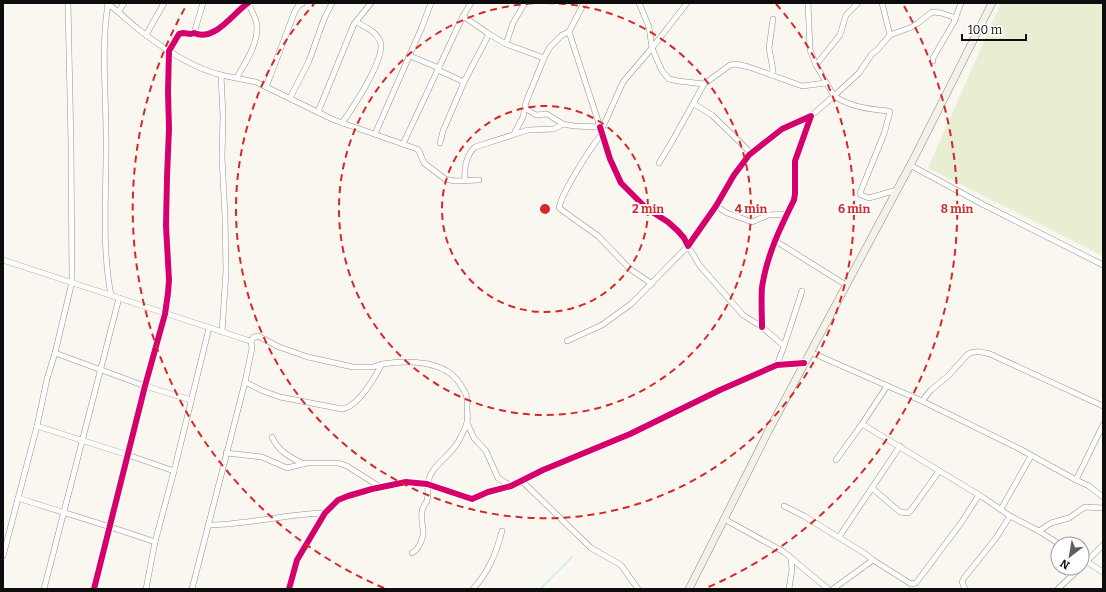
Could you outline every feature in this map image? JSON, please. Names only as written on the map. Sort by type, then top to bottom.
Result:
[{"type":"main road","points":[[689,589],[770,428],[897,190],[992,3]]},
{"type":"street","points":[[3,556],[37,426],[47,378],[55,353],[72,282],[68,3]]},
{"type":"street","points":[[119,11],[124,3]]},
{"type":"street","points":[[146,35],[164,3]]},
{"type":"street","points":[[194,33],[203,3]]},
{"type":"street","points":[[94,589],[145,386],[165,314],[169,280],[166,226],[169,130],[169,50],[179,34],[194,33],[205,36],[215,31],[248,3],[256,22],[257,30],[250,54],[237,77]]},
{"type":"street","points":[[266,87],[295,12],[299,5],[303,3]]},
{"type":"street","points":[[290,98],[308,61],[324,19],[332,3]]},
{"type":"street","points":[[318,112],[348,37],[356,22],[371,3]]},
{"type":"street","points":[[374,134],[410,56],[431,3]]},
{"type":"street","points":[[403,144],[463,16],[471,3]]},
{"type":"street","points":[[506,44],[513,23],[525,3]]},
{"type":"street","points":[[514,134],[523,116],[544,58],[550,47],[562,35],[569,32],[584,3]]},
{"type":"street","points":[[639,3],[649,27],[652,48],[662,71],[670,79],[687,83],[704,84]]},
{"type":"street","points":[[652,284],[630,269],[598,236],[559,208],[561,201],[578,169],[601,131],[623,82],[652,48],[686,3]]},
{"type":"street","points":[[808,3],[810,50],[816,65],[834,96],[854,106],[890,112],[884,134],[860,193],[861,195],[869,198],[897,190]]},
{"type":"street","points":[[816,65],[840,35],[846,15],[858,3]]},
{"type":"street","points":[[882,3],[890,35]]},
{"type":"street","points":[[933,61],[933,58],[956,18],[961,3]]},
{"type":"street","points":[[111,295],[107,279],[106,234],[104,47],[107,4],[119,11],[146,35],[205,70],[221,75],[256,82],[342,123],[419,151],[424,163],[445,179],[479,180]]},
{"type":"street","points":[[567,341],[582,335],[614,317],[631,304],[688,246],[716,206],[734,175],[751,153],[782,129],[811,116],[859,73],[871,55],[890,35],[912,27],[932,12],[941,13],[956,18]]},
{"type":"street","points":[[463,16],[506,44],[544,58]]},
{"type":"street","points":[[771,75],[773,70],[769,48],[773,19]]},
{"type":"street","points":[[342,123],[364,90],[381,51],[380,40],[376,33],[356,22]]},
{"type":"street","points":[[569,32],[610,159],[621,182],[646,208],[668,222],[678,231],[684,238],[700,266],[743,316],[762,327],[784,346]]},
{"type":"street","points":[[440,143],[464,82],[489,34]]},
{"type":"street","points":[[410,56],[464,82]]},
{"type":"street","points":[[659,164],[704,84],[730,65],[736,64],[802,86],[826,83]]},
{"type":"street","points":[[221,75],[226,271],[222,332]]},
{"type":"street","points":[[694,104],[712,115],[751,153]]},
{"type":"street","points":[[525,108],[536,115],[547,114],[563,124],[601,131]]},
{"type":"street","points":[[762,327],[762,287],[767,262],[774,240],[794,200],[795,161],[811,116]]},
{"type":"street","points":[[465,180],[466,163],[474,148],[528,130],[554,129],[563,124]]},
{"type":"street","points":[[910,165],[984,205],[1103,265]]},
{"type":"street","points":[[716,206],[727,213],[752,222],[768,215],[787,214]]},
{"type":"street","points":[[774,240],[846,285]]},
{"type":"street","points":[[3,260],[251,341]]},
{"type":"street","points":[[777,365],[802,291]]},
{"type":"street","points":[[44,589],[119,298]]},
{"type":"street","points":[[146,589],[155,542],[201,366],[209,328]]},
{"type":"street","points":[[251,341],[258,336],[293,353],[353,367],[373,367],[390,362],[427,363],[452,374],[468,397],[467,423],[458,443],[450,454],[436,466],[430,474],[428,484],[429,492],[427,501],[422,510],[421,520],[424,532],[423,539],[416,551],[412,553]]},
{"type":"street","points":[[192,589],[245,382],[252,348],[251,341]]},
{"type":"street","points":[[810,352],[922,401],[1018,448],[1089,486],[1103,497]]},
{"type":"street","points":[[922,401],[931,390],[948,376],[968,354],[972,352],[979,352],[990,354],[1103,406]]},
{"type":"street","points":[[55,353],[145,386],[191,400]]},
{"type":"street","points":[[289,589],[298,560],[325,513],[338,500],[380,487],[406,482],[428,484],[472,499],[488,492],[511,486],[630,434],[720,390],[777,365],[804,363]]},
{"type":"street","points":[[245,382],[262,391],[280,397],[342,409],[350,407],[359,397],[376,376],[382,364]]},
{"type":"street","points":[[836,460],[887,386]]},
{"type":"street","points":[[467,423],[474,438],[486,451],[498,478],[511,486]]},
{"type":"street","points":[[862,424],[979,495],[1010,516],[1050,538]]},
{"type":"street","points":[[1076,480],[1103,425]]},
{"type":"street","points":[[37,426],[174,471]]},
{"type":"street","points":[[272,437],[275,445],[293,459],[304,464]]},
{"type":"street","points":[[839,537],[900,446]]},
{"type":"street","points":[[226,453],[262,457],[287,468],[304,464],[338,463],[347,466],[380,487]]},
{"type":"street","points":[[1001,509],[1031,456]]},
{"type":"street","points":[[872,488],[900,512],[908,513],[939,471]]},
{"type":"street","points":[[522,481],[591,548],[620,565],[638,589]]},
{"type":"street","points":[[784,506],[839,537],[911,584],[916,583],[961,523],[979,495]]},
{"type":"street","points":[[18,498],[155,542]]},
{"type":"street","points":[[1039,531],[1050,522],[1069,518],[1085,507],[1103,508]]},
{"type":"street","points":[[208,525],[240,523],[311,513],[325,513]]},
{"type":"street","points":[[965,589],[962,582],[964,578],[996,538],[1010,516]]},
{"type":"street","points":[[724,518],[784,552],[828,589]]},
{"type":"street","points":[[473,589],[483,578],[490,566],[499,544],[502,531]]},
{"type":"street","points":[[1090,555],[1103,545]]},
{"type":"street","points":[[789,589],[792,569],[791,559]]},
{"type":"street","points":[[833,589],[873,560]]},
{"type":"street","points":[[1090,564],[1103,572]]},
{"type":"street","points":[[1058,589],[1072,576]]},
{"type":"green space","points":[[1001,3],[1103,3],[1103,256],[928,168]]},
{"type":"waterway","points":[[540,589],[572,557]]},
{"type":"cycle path","points":[[94,589],[145,386],[165,314],[168,293],[169,280],[166,226],[169,129],[169,51],[179,34],[209,34],[223,26],[248,3]]},
{"type":"cycle path","points":[[600,127],[610,159],[621,183],[646,208],[668,222],[678,231],[688,246],[716,206],[734,175],[749,155],[782,129],[811,116],[795,161],[794,200],[775,242],[764,275],[762,287],[762,327]]},
{"type":"cycle path","points":[[289,589],[297,560],[325,513],[338,500],[372,489],[406,482],[427,484],[472,499],[488,492],[511,486],[543,470],[630,434],[720,390],[777,365],[804,363]]}]
